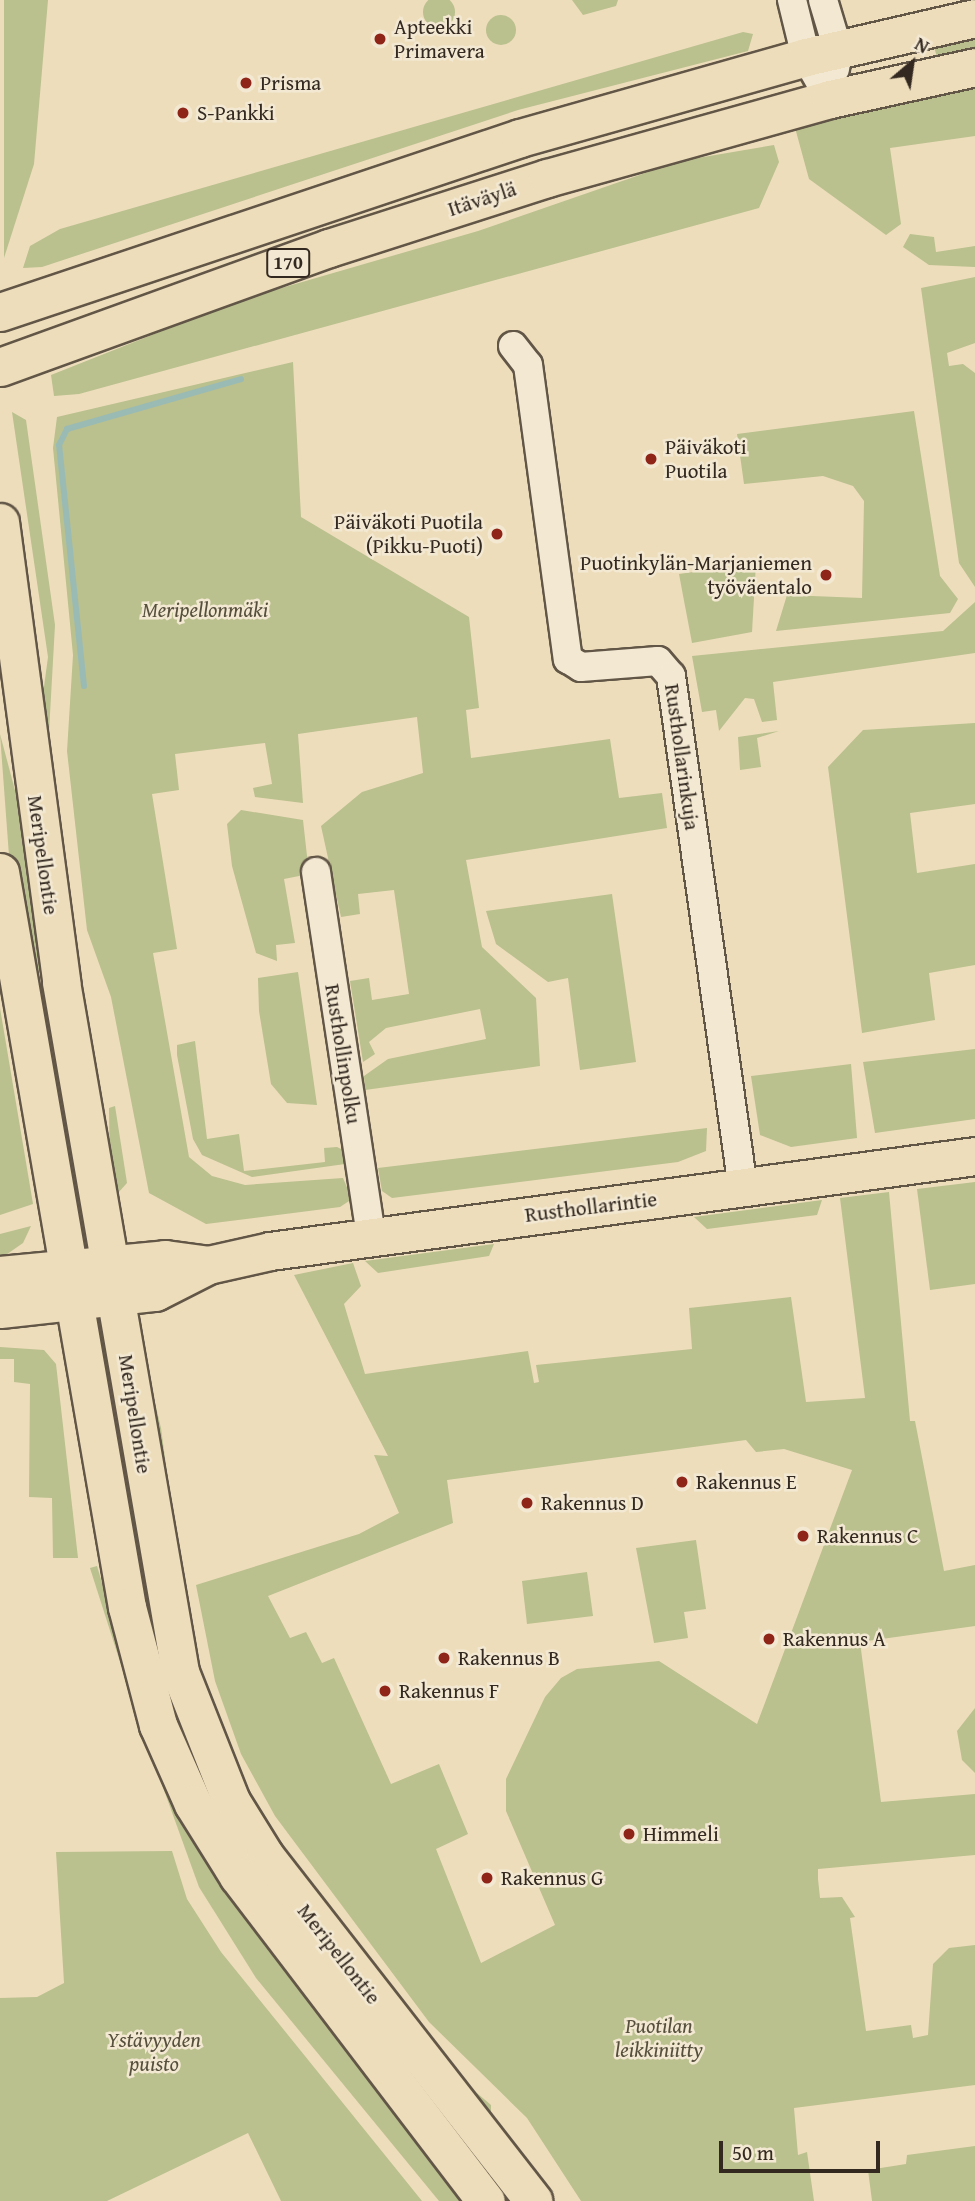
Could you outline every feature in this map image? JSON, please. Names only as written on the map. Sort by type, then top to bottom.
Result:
[{"type":"main road","name":"170","points":[[0,312],[506,142],[822,54],[975,18]]},
{"type":"main road","name":"Itäväylä","points":[[0,368],[329,248],[830,99],[975,67]]},
{"type":"main road","name":"Meripellontie","points":[[0,522],[61,982],[180,1672],[231,1801],[285,1885],[534,2201]]},
{"type":"main road","name":"Meripellontie","points":[[0,872],[69,1288],[135,1647],[173,1762],[238,1876],[486,2201]]},
{"type":"main road","name":"Rusthollarintie","points":[[69,1288],[113,1282],[155,1292],[208,1265],[371,1236],[975,1156]]},
{"type":"main road","points":[[0,1275],[69,1288]]},
{"type":"main road","points":[[0,1310],[69,1288]]},
{"type":"street","points":[[792,0],[822,54]]},
{"type":"street","points":[[823,0],[822,54],[830,99]]},
{"type":"street","name":"Rusthollarinkuja","points":[[513,346],[528,365],[568,659],[581,667],[658,661],[671,676],[743,1188]]},
{"type":"street","name":"Rusthollinpolku","points":[[316,872],[371,1236]]},
{"type":"green space","points":[[439,-4],[451,0],[455,12],[451,24],[439,28],[427,24],[423,12],[427,0]]},
{"type":"green space","points":[[4,0],[48,0],[34,164],[4,258]]},
{"type":"green space","points":[[572,0],[618,0],[616,6],[583,15]]},
{"type":"green space","points":[[501,15],[511,20],[516,30],[511,40],[501,45],[491,40],[486,30],[491,20]]},
{"type":"green space","points":[[743,32],[753,34],[748,51],[518,110],[42,267],[23,268],[30,246],[60,229]]},
{"type":"green space","points":[[975,32],[975,53],[938,60],[932,41]]},
{"type":"green space","points":[[975,82],[975,136],[890,148],[901,224],[886,235],[809,179],[794,124]]},
{"type":"green space","points":[[774,145],[779,162],[759,208],[79,394],[54,396],[51,375],[240,300],[478,231],[680,161]]},
{"type":"green space","points":[[910,234],[934,237],[936,252],[975,246],[975,267],[929,265],[903,247]]},
{"type":"green space","points":[[975,277],[975,343],[947,353],[949,366],[963,364],[975,373],[975,587],[959,563],[921,288]]},
{"type":"green space","name":"Meripellonmäki","points":[[293,362],[301,517],[469,617],[479,708],[466,710],[471,758],[610,739],[619,798],[662,793],[667,828],[466,860],[482,947],[536,998],[540,1066],[365,1090],[364,1076],[388,1059],[486,1039],[480,1009],[386,1028],[369,1042],[375,1054],[363,1062],[350,981],[369,978],[372,1000],[409,994],[394,890],[358,894],[360,914],[341,917],[321,826],[362,792],[423,773],[417,717],[298,734],[303,803],[255,797],[253,788],[272,784],[265,743],[175,754],[179,790],[152,794],[177,949],[153,953],[189,1157],[212,1176],[245,1185],[343,1178],[352,1199],[340,1207],[206,1224],[149,1193],[111,997],[87,930],[67,751],[73,655],[53,448],[57,417]]},
{"type":"green space","points":[[914,411],[940,576],[958,599],[950,613],[776,631],[787,595],[862,598],[864,501],[853,486],[823,476],[744,484],[737,434]]},
{"type":"green space","points":[[12,412],[26,420],[55,625],[48,750],[41,709],[48,657]]},
{"type":"green space","points":[[756,563],[752,632],[692,643],[679,574]]},
{"type":"green space","points":[[975,602],[975,653],[773,682],[777,720],[762,722],[754,699],[745,698],[719,731],[716,710],[702,712],[692,656],[943,631]]},
{"type":"green space","points":[[975,723],[975,804],[910,813],[917,873],[975,864],[975,965],[929,973],[935,1020],[862,1033],[828,767],[863,730]]},
{"type":"green space","points":[[779,731],[757,738],[761,767],[740,770],[738,737]]},
{"type":"green space","points":[[0,734],[17,798],[40,969],[34,971],[10,869]]},
{"type":"green space","points":[[241,810],[303,820],[309,874],[284,879],[295,943],[276,945],[277,961],[256,953],[232,866],[227,824]]},
{"type":"green space","points":[[612,894],[636,1062],[580,1070],[568,978],[548,982],[496,944],[486,911]]},
{"type":"green space","points":[[298,972],[317,1105],[287,1103],[271,1084],[259,1011],[258,978]]},
{"type":"green space","points":[[0,1008],[33,1204],[0,1215]]},
{"type":"green space","points":[[195,1041],[207,1139],[239,1134],[244,1171],[325,1162],[324,1148],[337,1147],[347,1152],[345,1164],[252,1177],[202,1155],[193,1139],[177,1055],[177,1045]]},
{"type":"green space","points":[[975,1049],[975,1119],[875,1133],[863,1062]]},
{"type":"green space","points":[[851,1064],[857,1138],[791,1147],[760,1135],[751,1076]]},
{"type":"green space","points":[[115,1106],[127,1183],[117,1194],[110,1181],[109,1108]]},
{"type":"green space","points":[[707,1128],[706,1151],[678,1162],[392,1198],[382,1191],[378,1168]]},
{"type":"green space","points":[[975,1182],[975,1284],[930,1290],[917,1189]]},
{"type":"green space","name":"Puotilan leikkiniitty","points":[[889,1192],[910,1421],[915,1421],[944,1571],[975,1565],[975,1626],[860,1642],[881,1802],[975,1794],[975,1855],[818,1869],[820,1898],[842,1897],[855,1917],[850,1918],[866,2031],[911,2025],[913,2038],[928,2035],[933,1964],[949,1948],[975,1945],[975,2085],[794,2108],[798,2155],[807,2152],[814,2201],[581,2201],[527,2118],[429,2022],[275,1816],[241,1754],[215,1681],[196,1585],[359,1534],[399,1513],[374,1455],[388,1456],[294,1275],[353,1263],[361,1286],[344,1304],[365,1374],[528,1351],[534,1383],[539,1382],[536,1365],[692,1349],[689,1308],[791,1297],[806,1402],[865,1398],[840,1198]],"holes":[[[746,1440],[756,1452],[784,1449],[852,1470],[757,1724],[659,1661],[577,1669],[561,1678],[545,1697],[506,1779],[506,1811],[555,1925],[481,1963],[436,1849],[468,1834],[439,1764],[391,1784],[334,1658],[322,1663],[306,1632],[290,1638],[268,1596],[453,1523],[447,1480]]]},
{"type":"green space","points":[[822,1200],[817,1215],[707,1229],[694,1217]]},
{"type":"green space","points":[[31,1226],[23,1243],[0,1259],[0,1234]]},
{"type":"green space","points":[[494,1244],[489,1256],[378,1273],[365,1261]]},
{"type":"green space","points":[[0,1347],[44,1350],[56,1364],[78,1558],[53,1558],[52,1498],[29,1497],[30,1384],[14,1382],[14,1359],[0,1359]]},
{"type":"green space","points":[[142,1348],[161,1428],[188,1629],[227,1757],[308,1889],[451,2071],[491,2105],[491,2112],[444,2069],[299,1883],[224,1758],[184,1629]]},
{"type":"green space","points":[[696,1540],[706,1609],[684,1612],[688,1638],[654,1643],[636,1548]]},
{"type":"green space","points":[[97,1566],[126,1664],[121,1665],[90,1568]]},
{"type":"green space","points":[[587,1572],[593,1616],[527,1624],[522,1581]]},
{"type":"green space","points":[[975,1708],[975,1773],[962,1760],[957,1731]]},
{"type":"green space","points":[[148,1746],[467,2201],[439,2201],[256,1978],[199,1887]]},
{"type":"green space","name":"Ystävyyden puisto","points":[[172,1851],[187,1899],[221,1952],[422,2201],[281,2201],[248,2133],[107,2201],[0,2201],[0,1998],[37,1997],[64,1983],[56,1852]]},
{"type":"green space","points":[[975,2146],[975,2201],[872,2201],[868,2170],[906,2164],[907,2155]]},
{"type":"waterway","points":[[84,686],[59,445],[67,429],[241,379]]},
{"type":"place","name":"Apteekki Primavera","points":[[380,39]]},
{"type":"place","name":"Prisma","points":[[246,83]]},
{"type":"place","name":"S-Pankki","points":[[183,113]]},
{"type":"place","name":"Päiväkoti Puotila","points":[[651,459]]},
{"type":"place","name":"Päiväkoti Puotila (Pikku-Puoti)","points":[[497,534]]},
{"type":"place","name":"Puotinkylän-Marjaniemen työväentalo","points":[[826,575]]},
{"type":"place","name":"Rakennus E","points":[[682,1482]]},
{"type":"place","name":"Rakennus D","points":[[527,1503]]},
{"type":"place","name":"Rakennus C","points":[[803,1536]]},
{"type":"place","name":"Rakennus A","points":[[769,1639]]},
{"type":"place","name":"Rakennus B","points":[[444,1658]]},
{"type":"place","name":"Rakennus F","points":[[385,1691]]},
{"type":"place","name":"Himmeli","points":[[629,1834]]},
{"type":"place","name":"Rakennus G","points":[[487,1878]]}]
